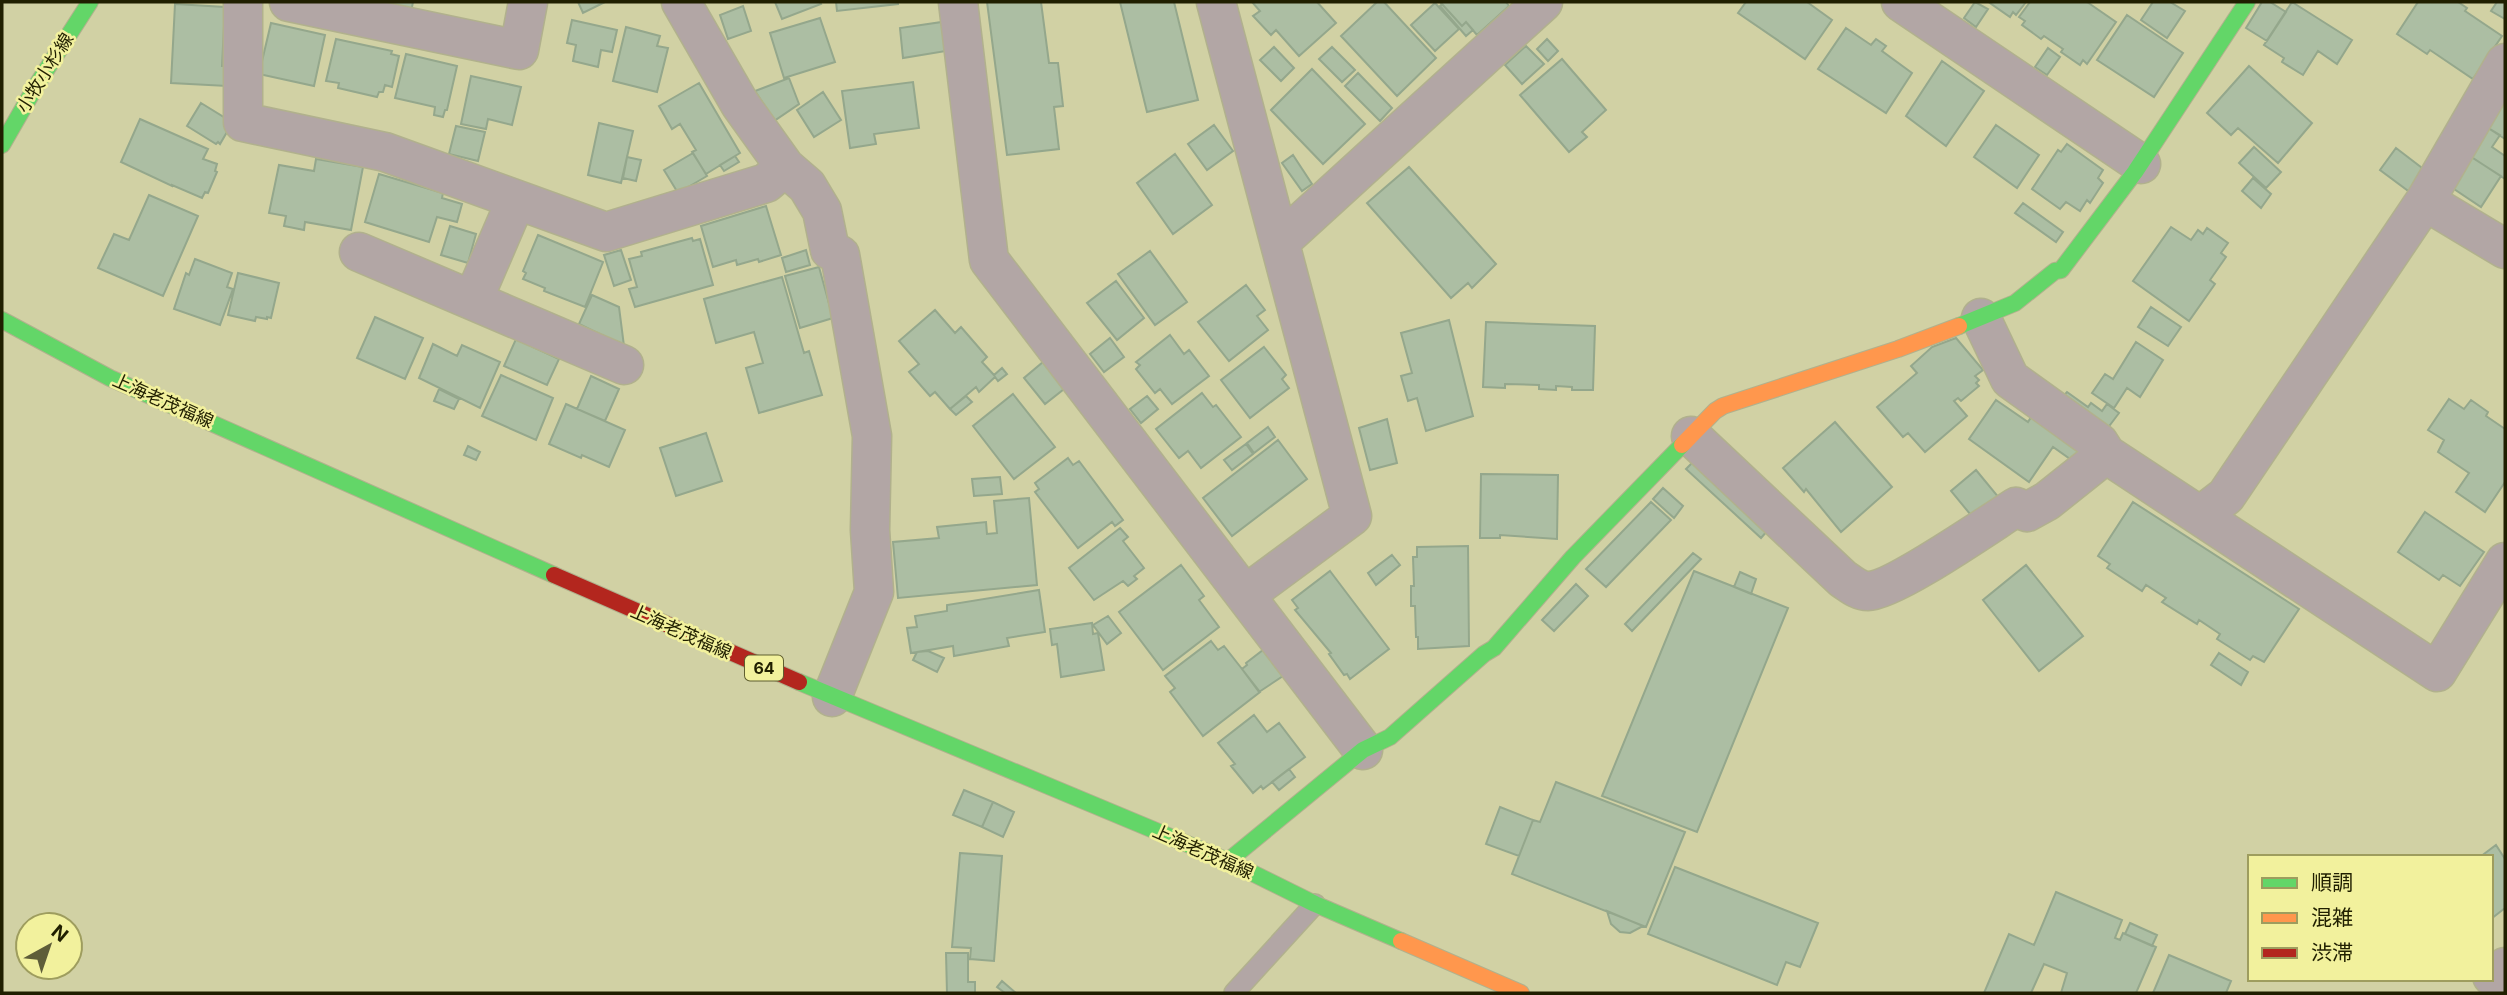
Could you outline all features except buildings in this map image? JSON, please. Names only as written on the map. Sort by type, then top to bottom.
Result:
[{"type":"main road","name":"小牧小杉線","points":[[2,145],[90,2]]},
{"type":"main road","points":[[1228,861],[1363,750],[1390,737],[1483,654],[1494,648],[1573,557],[1707,418],[1723,406],[1898,349],[1981,318],[2015,303],[2055,271],[2061,270],[2095,229],[2141,164],[2247,2]]},
{"type":"main road","name":"上海老茂福線","points":[[2,320],[110,378],[727,652],[1228,861],[1315,904],[1521,993]]},
{"type":"street","points":[[243,2],[243,122],[385,152],[606,232],[766,183],[785,167]]},
{"type":"street","points":[[289,2],[519,50],[528,2]]},
{"type":"street","points":[[681,2],[740,104],[785,167],[807,186],[822,211],[830,250],[840,256],[872,436],[870,530],[874,592],[832,696]]},
{"type":"street","points":[[958,2],[989,260],[1363,750]]},
{"type":"street","points":[[1216,2],[1352,516],[1245,595]]},
{"type":"street","points":[[1281,241],[1543,2]]},
{"type":"street","points":[[1901,2],[2141,164]]},
{"type":"street","points":[[2200,516],[2226,496],[2425,201],[2505,63]]},
{"type":"street","points":[[473,300],[516,200]]},
{"type":"street","points":[[2425,201],[2505,249]]},
{"type":"street","points":[[359,252],[624,365]]},
{"type":"street","points":[[1981,318],[2010,379],[2099,443],[2106,454],[2437,673],[2505,562]]},
{"type":"street","points":[[1691,436],[1843,579],[1859,589],[1870,591],[1902,579],[2016,507],[2027,512],[2047,501],[2106,454]]},
{"type":"lane","points":[[1234,993],[1315,904]]},
{"type":"traffic: fast","points":[[2,145],[90,2]]},
{"type":"traffic: fast","points":[[1959,326],[2015,303],[2055,271],[2061,270],[2135,172],[2247,2]]},
{"type":"traffic: fast","points":[[2,320],[110,378],[554,575]]},
{"type":"traffic: fast","points":[[1228,861],[1363,750],[1390,737],[1494,648],[1573,557],[1682,445]]},
{"type":"traffic: fast","points":[[799,682],[1228,861],[1315,904],[1401,941]]},
{"type":"traffic: slow","points":[[1682,445],[1723,406],[1898,349],[1959,326]]},
{"type":"traffic: slow","points":[[1401,941],[1521,993]]},
{"type":"traffic: jam","points":[[554,575],[799,682]]}]
